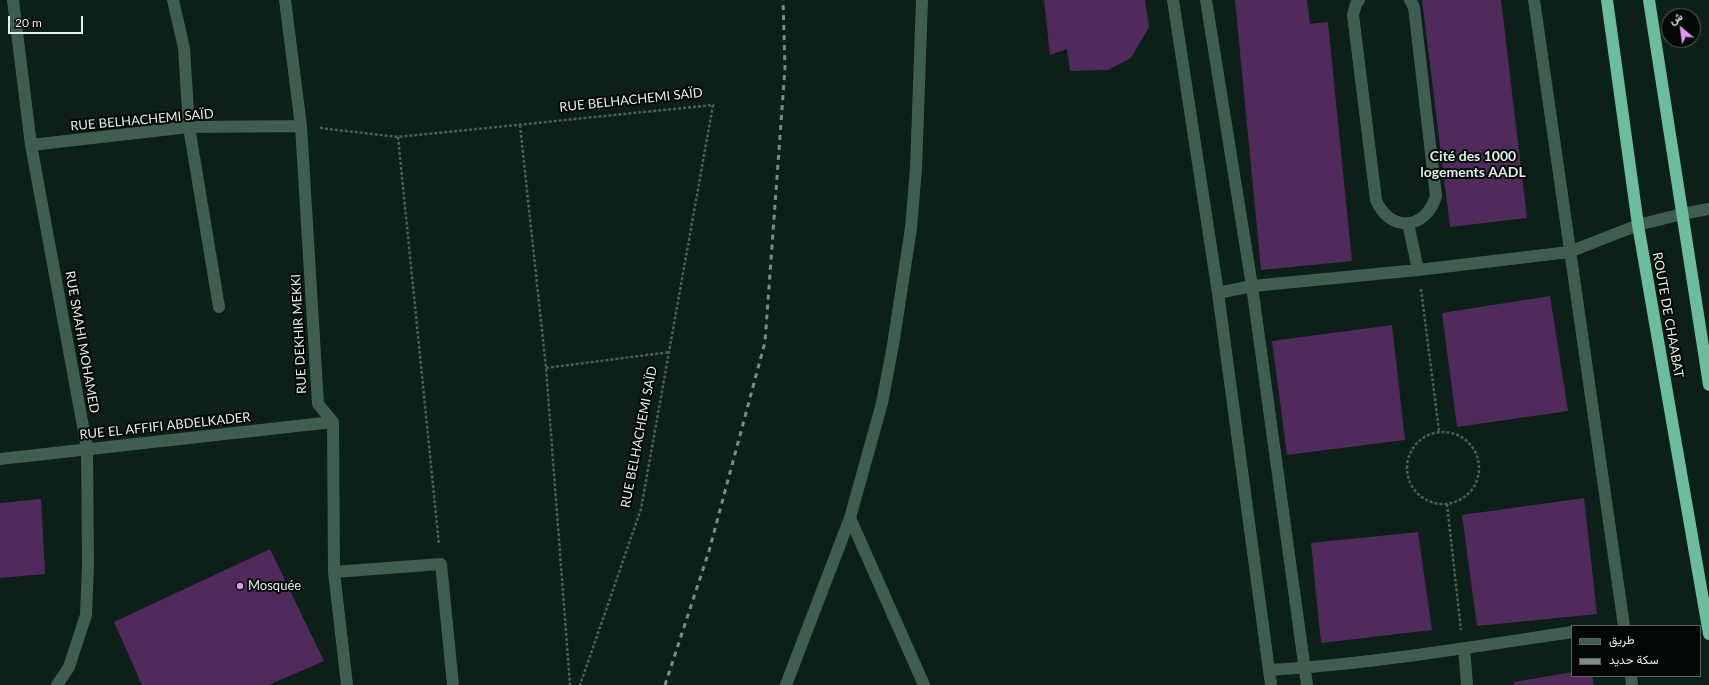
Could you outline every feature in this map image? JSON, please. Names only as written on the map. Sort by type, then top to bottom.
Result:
[{"type":"highway","name":"ROUTE DE CHAABAT","points":[[1607,0],[1638,225],[1709,634]]},
{"type":"highway","points":[[1649,0],[1709,386]]},
{"type":"street","name":"RUE SMAHI MOHAMED","points":[[13,0],[31,145],[87,448],[88,566],[86,615],[69,667],[57,685]]},
{"type":"street","points":[[173,0],[184,48],[190,127],[219,307]]},
{"type":"street","name":"RUE DEKHIR MEKKI","points":[[285,0],[301,126],[318,404],[333,422]]},
{"type":"street","points":[[786,685],[850,518],[882,403],[904,287],[911,228],[916,169],[922,0]]},
{"type":"street","points":[[1173,0],[1218,293],[1271,685]]},
{"type":"street","points":[[1206,0],[1252,286],[1307,685]]},
{"type":"street","points":[[1359,0],[1356,4],[1353,15],[1376,200],[1380,210],[1388,218],[1397,222],[1408,223],[1418,221],[1427,215],[1433,206],[1436,196],[1414,7],[1410,0]]},
{"type":"street","points":[[1534,0],[1570,252],[1620,625]]},
{"type":"street","name":"RUE BELHACHEMI SAÏD","points":[[31,145],[190,127],[301,126]]},
{"type":"street","points":[[1218,293],[1252,286],[1418,270],[1570,252],[1638,225],[1709,209]]},
{"type":"street","points":[[1408,223],[1418,270]]},
{"type":"street","points":[[333,422],[334,572],[347,685]]},
{"type":"street","name":"RUE EL AFFIFI ABDELKADER","points":[[0,460],[87,448],[333,422]]},
{"type":"street","points":[[850,518],[924,685]]},
{"type":"street","points":[[334,572],[441,564],[453,685]]},
{"type":"street","points":[[1269,670],[1305,668],[1464,648],[1571,632]]},
{"type":"street","points":[[1464,648],[1467,685]]},
{"type":"path","name":"RUE BELHACHEMI SAÏD","points":[[301,126],[398,137],[713,106],[642,509],[580,685]]},
{"type":"path","points":[[520,125],[546,368],[570,685]]},
{"type":"path","points":[[398,137],[441,564]]},
{"type":"path","points":[[1418,270],[1439,431]]},
{"type":"path","points":[[546,368],[670,352]]},
{"type":"path","points":[[1439,431],[1451,432],[1463,437],[1472,446],[1478,457],[1479,470],[1476,482],[1469,493],[1459,500],[1447,504],[1434,503],[1422,498],[1413,489],[1408,478],[1406,465],[1409,453],[1416,442],[1427,435],[1439,431]]},
{"type":"path","points":[[1447,504],[1464,648]]},
{"type":"building","points":[[1044,0],[1145,0],[1149,27],[1131,58],[1108,70],[1070,71],[1067,49],[1050,55]]},
{"type":"building","points":[[1235,0],[1307,0],[1310,24],[1328,22],[1352,261],[1261,270]]},
{"type":"building","points":[[1422,0],[1501,0],[1527,218],[1450,227]]},
{"type":"building","points":[[1550,296],[1568,411],[1457,427],[1442,313]]},
{"type":"building","points":[[1392,325],[1405,440],[1287,455],[1272,341]]},
{"type":"building","points":[[1584,498],[1597,614],[1477,626],[1462,515]]},
{"type":"building","points":[[41,499],[45,574],[0,578],[0,503]]},
{"type":"building","points":[[1418,532],[1432,630],[1321,643],[1311,543]]},
{"type":"building","name":"Mosquée","points":[[270,549],[324,661],[269,685],[142,685],[114,622]]},
{"type":"building","points":[[1571,672],[1571,677],[1592,677],[1594,685],[1514,685],[1514,682]]},
{"type":"railway","points":[[665,685],[709,551],[765,342],[785,68],[783,0]]},
{"type":"place","name":"Mosquée","points":[[240,586]]},
{"type":"district","name":"Cité des 1000 logements AADL","points":[[1473,164]]}]
